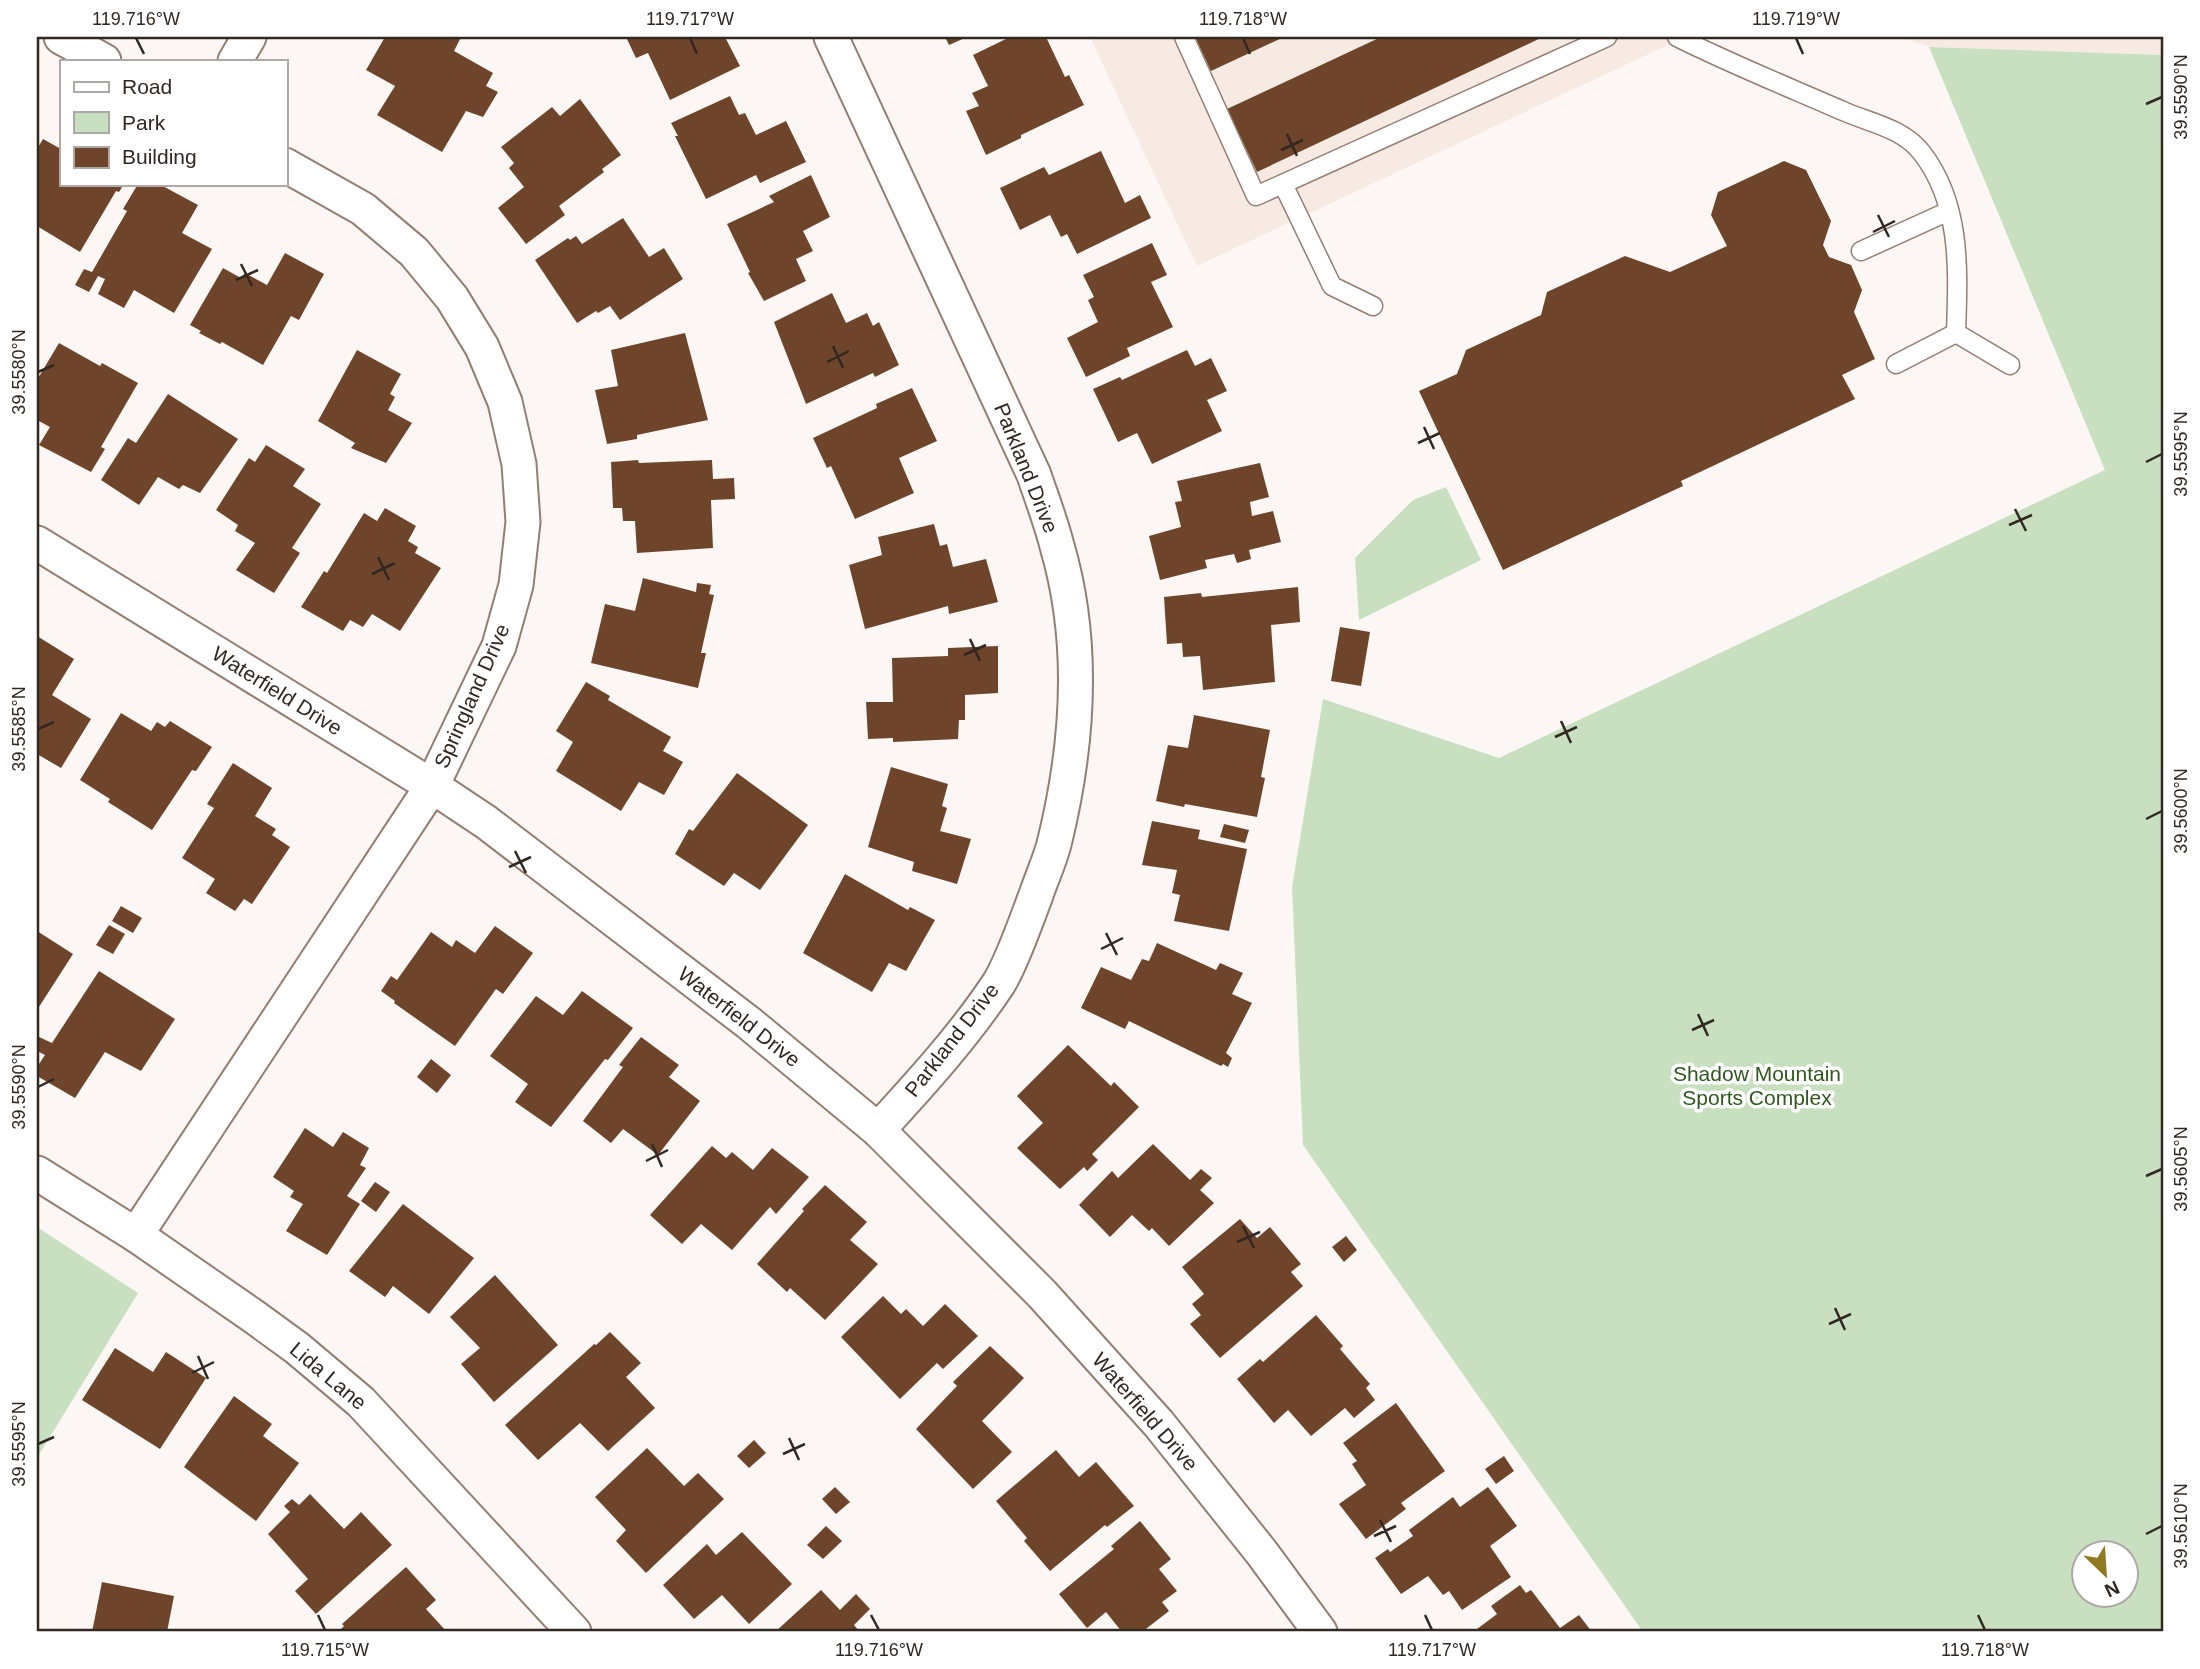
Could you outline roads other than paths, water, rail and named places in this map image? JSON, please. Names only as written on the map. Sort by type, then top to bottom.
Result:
[{"type":"street","points":[[61,37],[102,60]]},
{"type":"street","points":[[236,60],[249,37]]},
{"type":"street","name":"Parkland Drive","points":[[831,37],[1034,475],[1058,548],[1072,619],[1076,692],[1070,766],[1055,842],[1001,980],[968,1027],[878,1130]]},
{"type":"street","name":"Springland Drive","points":[[136,1235],[432,786],[499,646],[516,585],[523,522],[519,464],[505,402],[482,347],[453,298],[414,252],[363,209],[287,166]]},
{"type":"street","name":"Waterfield Drive","points":[[37,543],[486,822],[749,1023],[878,1130],[1042,1294],[1159,1424],[1262,1553],[1320,1632]]},
{"type":"street","name":"Lida Lane","points":[[37,1173],[136,1235],[297,1348],[361,1402],[574,1632]]},
{"type":"lane","points":[[1184,37],[1256,196],[1607,37]]},
{"type":"lane","points":[[1678,37],[1906,137],[1921,152],[1935,173],[1954,221],[1958,269],[1956,332]]},
{"type":"lane","points":[[1283,184],[1332,286],[1373,306]]},
{"type":"lane","points":[[1861,251],[1949,211]]},
{"type":"lane","points":[[1896,364],[1956,332]]},
{"type":"lane","points":[[1956,332],[2010,365]]},
{"type":"park label","name":"Shadow Mountain Sports Complex","points":[[1757,1086]]}]
